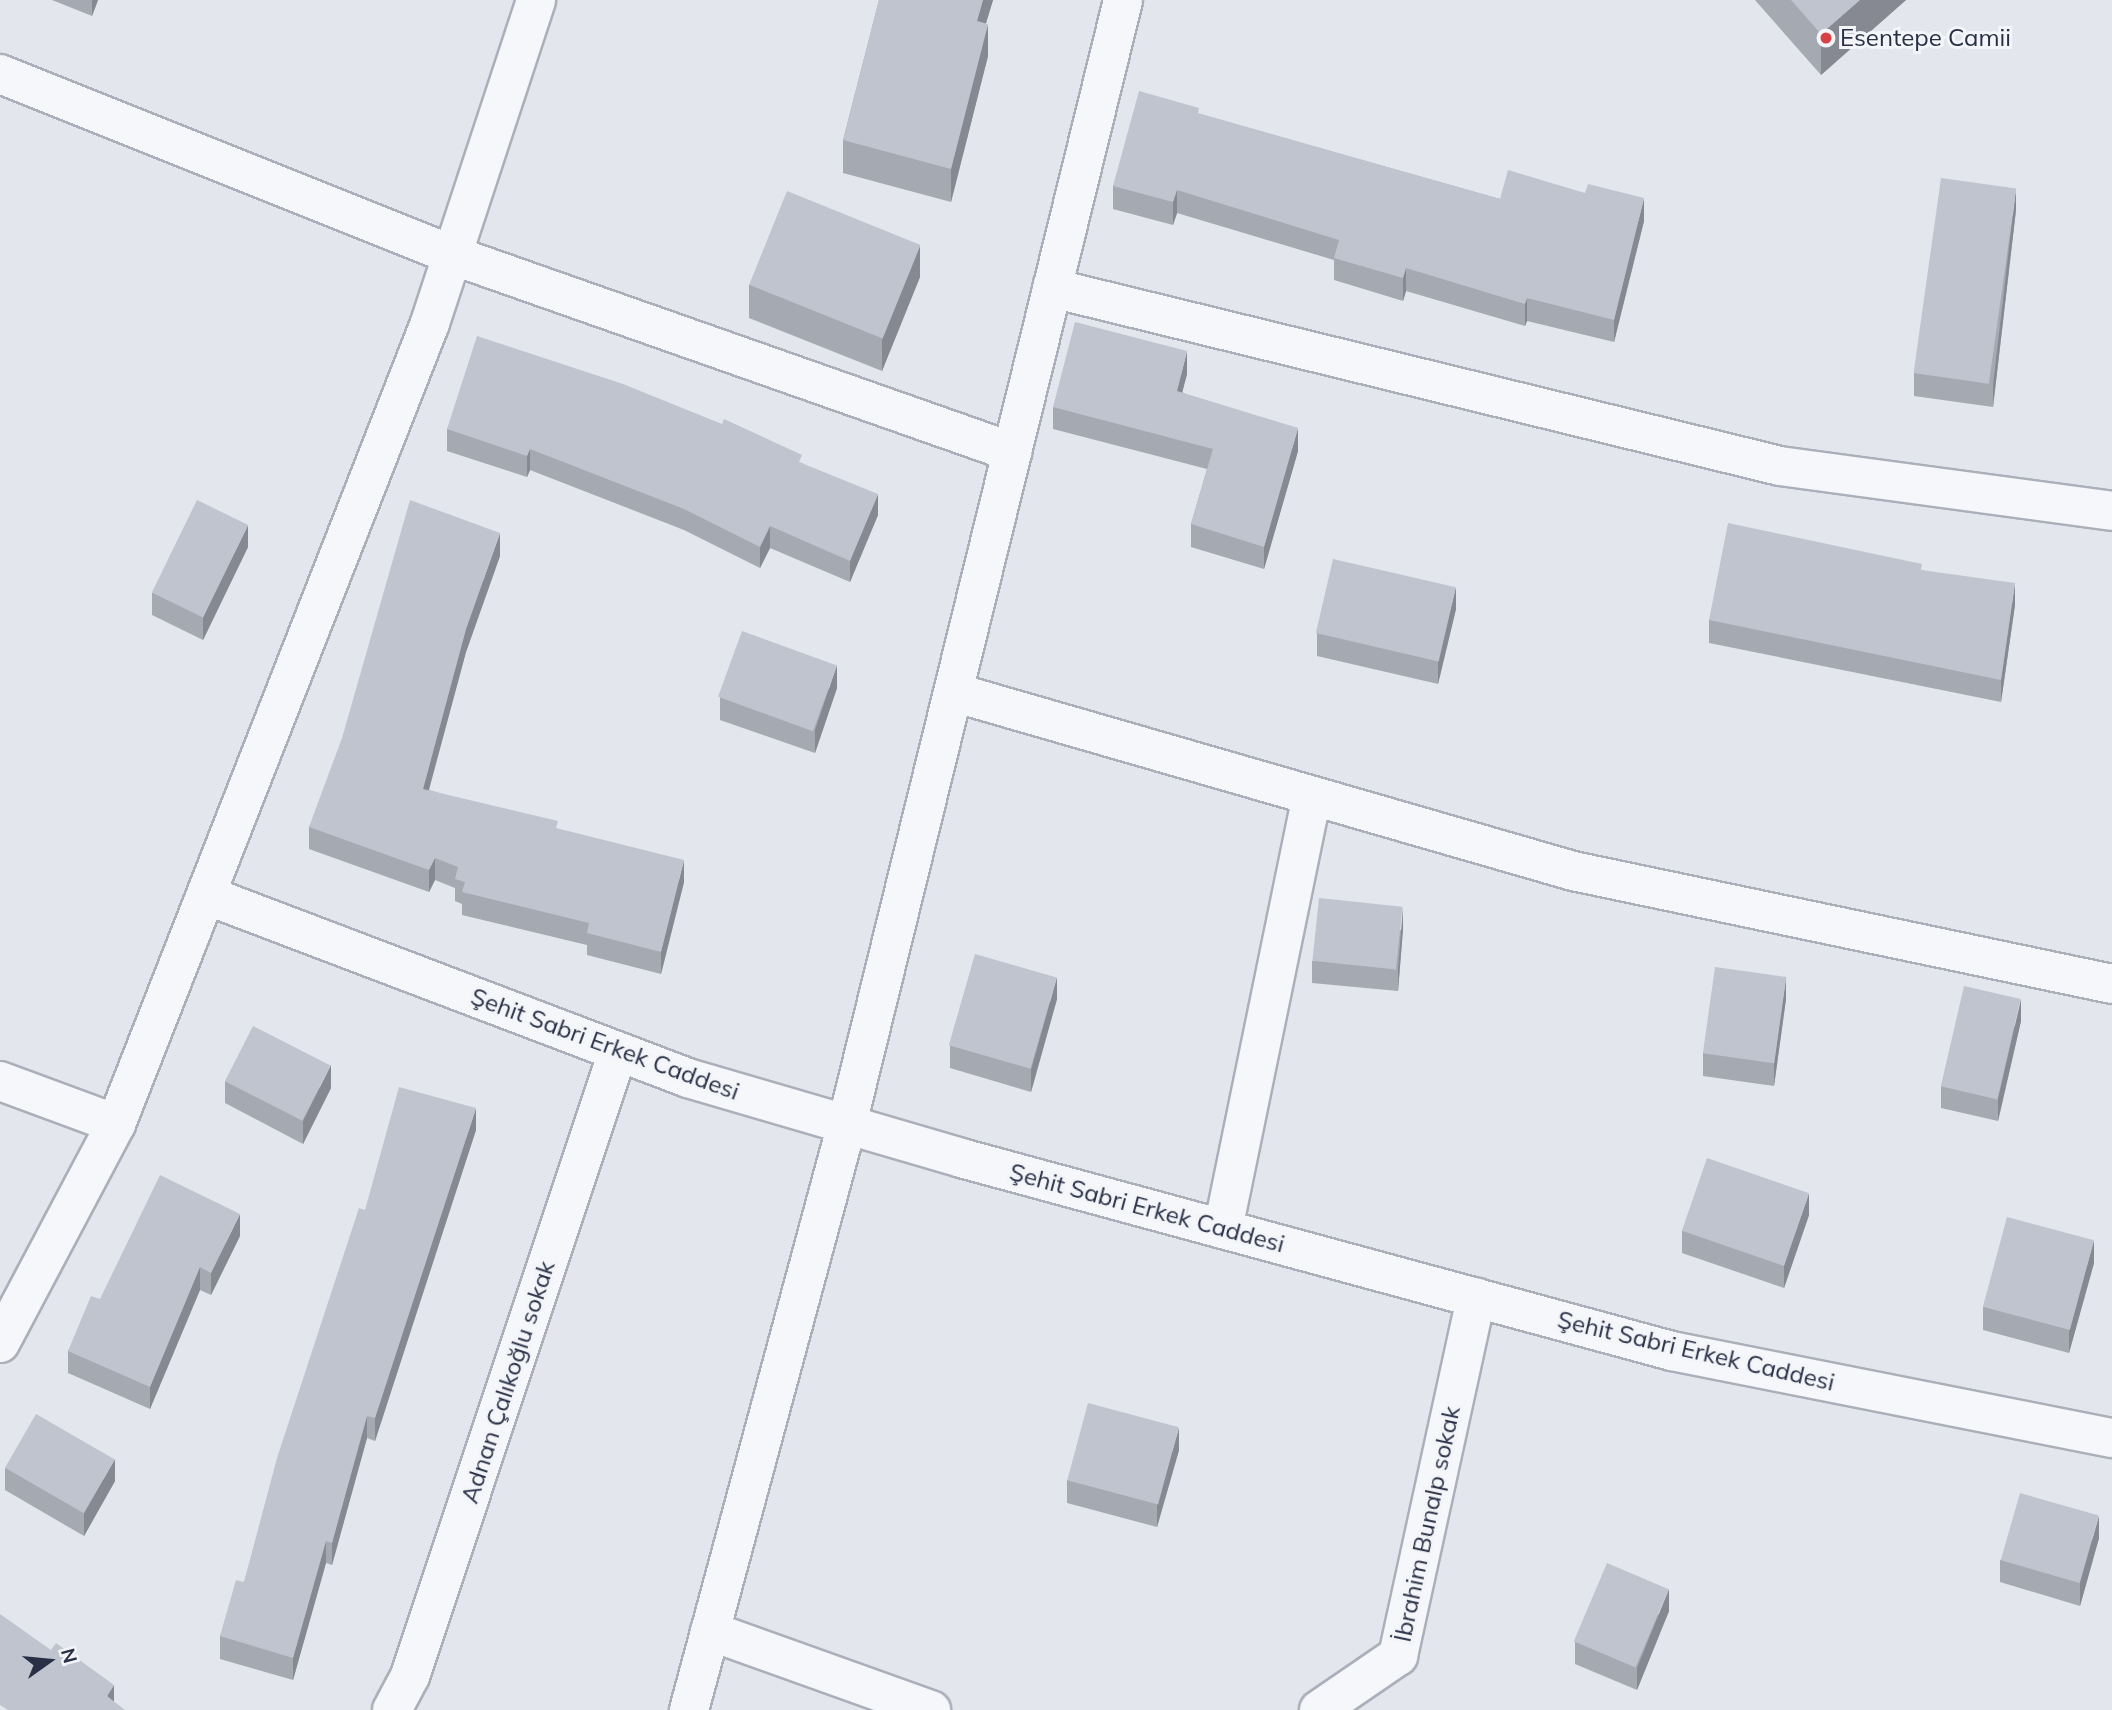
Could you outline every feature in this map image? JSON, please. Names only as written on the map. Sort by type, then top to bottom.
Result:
[{"type":"street","points":[[0,1343],[116,1124],[452,255],[536,0]]},
{"type":"street","points":[[689,1710],[847,1124],[1123,0]]},
{"type":"street","points":[[0,74],[452,255],[1012,452]]},
{"type":"street","points":[[1052,288],[1780,466],[2112,511]]},
{"type":"street","points":[[953,692],[1573,872],[2112,984]]},
{"type":"street","points":[[1223,1229],[1312,796]]},
{"type":"street","name":"Şehit Sabri Erkek Caddesi","points":[[206,895],[688,1078],[847,1124],[1672,1351],[2112,1438]]},
{"type":"street","name":"Adnan Çalıkoğlu sokak","points":[[393,1710],[410,1676],[618,1052]]},
{"type":"street","points":[[0,1081],[116,1124]]},
{"type":"street","name":"İbrahim Bunalp sokak","points":[[1319,1710],[1398,1656],[1476,1297]]},
{"type":"street","points":[[710,1630],[931,1710]]},
{"type":"building","points":[[879,0],[983,0],[977,21],[988,24],[951,169],[843,140]]},
{"type":"building","points":[[1791,0],[1860,0],[1821,34]]},
{"type":"building","points":[[1139,91],[1199,108],[1198,113],[1500,199],[1508,170],[1585,193],[1588,184],[1644,198],[1614,320],[1527,298],[1525,304],[1406,268],[1403,278],[1334,258],[1339,240],[1177,190],[1173,202],[1113,186]]},
{"type":"building","points":[[1941,178],[2016,189],[1989,384],[1914,373]]},
{"type":"building","points":[[787,191],[921,245],[883,339],[749,285]]},
{"type":"building","points":[[1075,322],[1187,351],[1177,391],[1298,428],[1264,547],[1191,524],[1213,449],[1053,407]]},
{"type":"building","points":[[477,336],[623,384],[722,424],[724,419],[802,455],[799,462],[878,494],[850,561],[770,526],[760,547],[684,509],[530,449],[527,456],[447,429]]},
{"type":"building","points":[[197,500],[248,525],[203,618],[152,593]]},
{"type":"building","points":[[410,500],[500,533],[466,629],[423,789],[558,821],[556,828],[684,860],[661,952],[587,933],[589,923],[462,892],[465,882],[455,879],[458,867],[435,858],[429,870],[309,827],[342,738]]},
{"type":"building","points":[[1728,523],[1922,564],[1921,570],[2015,583],[2001,680],[1709,620]]},
{"type":"building","points":[[1333,559],[1456,587],[1439,661],[1316,633]]},
{"type":"building","points":[[742,631],[837,666],[813,731],[718,697]]},
{"type":"building","points":[[1319,898],[1403,907],[1396,969],[1312,961]]},
{"type":"building","points":[[975,954],[1057,977],[1031,1069],[949,1045]]},
{"type":"building","points":[[1715,967],[1786,977],[1774,1063],[1703,1053]]},
{"type":"building","points":[[1964,986],[2021,999],[1997,1099],[1941,1086]]},
{"type":"building","points":[[253,1026],[331,1065],[302,1121],[225,1081]]},
{"type":"building","points":[[399,1087],[476,1108],[375,1418],[367,1416],[332,1543],[326,1541],[293,1658],[220,1636],[236,1580],[244,1582],[277,1458],[359,1208],[365,1210]]},
{"type":"building","points":[[1707,1158],[1809,1193],[1784,1266],[1682,1231]]},
{"type":"building","points":[[160,1175],[240,1214],[211,1273],[200,1267],[150,1387],[68,1351],[91,1296],[100,1299]]},
{"type":"building","points":[[2007,1217],[2094,1240],[2070,1330],[1983,1307]]},
{"type":"building","points":[[1088,1403],[1179,1427],[1158,1505],[1067,1480]]},
{"type":"building","points":[[36,1414],[115,1460],[84,1513],[5,1468]]},
{"type":"building","points":[[2020,1493],[2099,1516],[2080,1583],[2001,1560]]},
{"type":"building","points":[[1607,1563],[1669,1589],[1635,1667],[1574,1641]]},
{"type":"building","points":[[0,1614],[51,1650],[56,1643],[114,1685],[107,1696],[125,1710],[8,1710],[0,1705]]},
{"type":"place","name":"Esentepe Camii","points":[[1826,38]]}]
